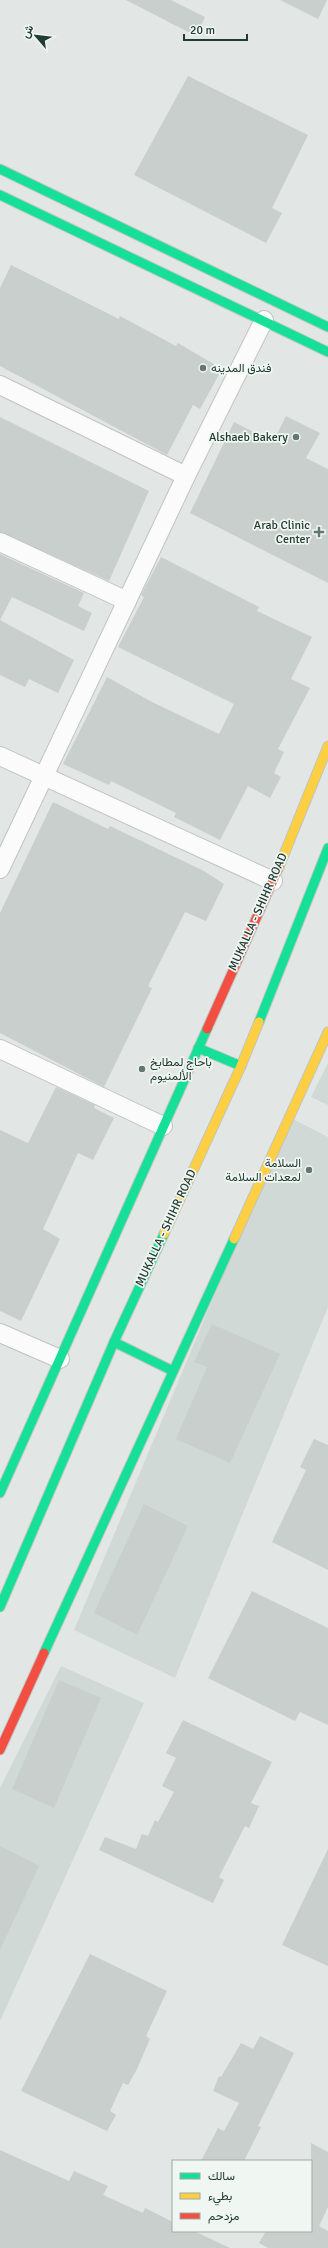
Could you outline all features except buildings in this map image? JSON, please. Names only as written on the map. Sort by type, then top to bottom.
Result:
[{"type":"main road","points":[[0,169],[328,327]]},
{"type":"main road","points":[[0,195],[264,320],[328,352]]},
{"type":"main road","name":"MUKALLA - SHIHR ROAD","points":[[0,1493],[273,882],[328,746]]},
{"type":"main road","name":"MUKALLA - SHIHR ROAD","points":[[0,1607],[114,1342],[240,1066],[328,848]]},
{"type":"main road","points":[[0,1750],[328,1032]]},
{"type":"main road","points":[[198,1048],[240,1066]]},
{"type":"main road","points":[[114,1342],[173,1371]]},
{"type":"street","points":[[0,870],[186,476],[264,320]]},
{"type":"street","points":[[0,385],[186,476]]},
{"type":"street","points":[[0,542],[127,601]]},
{"type":"street","points":[[0,756],[273,882]]},
{"type":"street","points":[[0,1049],[163,1126]]},
{"type":"street","points":[[0,1333],[60,1359]]},
{"type":"shaded area","points":[[328,1063],[328,1105],[311,1097]]},
{"type":"shaded area","points":[[289,1117],[328,1137],[328,1307],[175,1678],[74,1630]]},
{"type":"shaded area","points":[[61,1666],[144,1703],[0,2021],[0,1788]]},
{"type":"traffic: fast","points":[[0,169],[328,327]]},
{"type":"traffic: fast","points":[[0,195],[328,352]]},
{"type":"traffic: fast","points":[[259,1022],[328,848]]},
{"type":"traffic: fast","points":[[0,1493],[207,1029]]},
{"type":"traffic: fast","points":[[198,1048],[241,1066]]},
{"type":"traffic: fast","points":[[0,1607],[114,1342],[164,1234]]},
{"type":"traffic: fast","points":[[44,1653],[234,1239]]},
{"type":"traffic: fast","points":[[114,1342],[173,1371]]},
{"type":"traffic: slow","points":[[279,867],[328,746]]},
{"type":"traffic: slow","points":[[164,1234],[241,1066],[259,1022]]},
{"type":"traffic: slow","points":[[234,1239],[328,1032]]},
{"type":"traffic: jam","points":[[207,1029],[279,867]]},
{"type":"traffic: jam","points":[[0,1750],[44,1653]]},
{"type":"place","name":"فندق المدينه","points":[[203,368]]},
{"type":"place","name":"Alshaeb Bakery","points":[[296,437]]},
{"type":"place","name":"Arab Clinic Center","points":[[319,532]]},
{"type":"place","name":"باحاج لمطابخ الألمنيوم","points":[[142,1069]]},
{"type":"place","name":"السلامة لمعدات السلامة","points":[[309,1170]]}]
